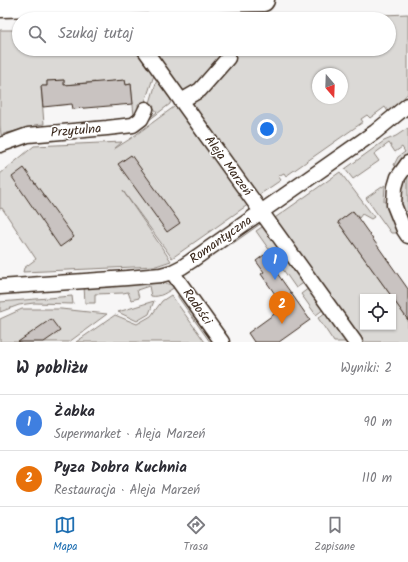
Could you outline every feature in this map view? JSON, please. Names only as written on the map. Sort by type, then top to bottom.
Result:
[{"type":"main road","points":[[0,6],[263,0]]},
{"type":"street","name":"Aleja Marzeń","points":[[149,56],[355,342]]},
{"type":"street","points":[[181,100],[200,90],[228,58]]},
{"type":"street","name":"Romantyczna","points":[[0,287],[127,278],[161,275],[172,272],[182,267],[375,132],[408,106]]},
{"type":"street","name":"Przytulna","points":[[0,145],[28,135],[134,125],[141,119],[146,110]]},
{"type":"street","points":[[408,162],[398,177],[395,187],[394,205],[408,236]]},
{"type":"street","name":"Radości","points":[[172,272],[222,342]]},
{"type":"shaded area","points":[[396,14],[408,14],[408,93],[389,113],[385,107],[370,118],[367,115],[361,119],[363,122],[286,176],[284,173],[278,176],[281,180],[256,197],[190,105],[192,99],[202,91],[234,56],[396,56]]},
{"type":"shaded area","points":[[0,30],[12,30],[12,56],[144,56],[155,72],[145,102],[138,104],[139,116],[134,116],[131,84],[126,85],[125,80],[107,82],[96,87],[95,82],[64,85],[64,80],[47,81],[47,86],[41,86],[44,124],[34,125],[34,127],[1,135]]},
{"type":"shaded area","points":[[153,56],[226,56],[197,88],[182,97]]},
{"type":"shaded area","points":[[158,76],[172,95],[170,104],[149,120],[148,119],[157,112],[150,103]]},
{"type":"shaded area","points":[[178,104],[249,204],[172,258],[123,191],[171,261],[156,266],[23,272],[24,268],[36,259],[2,208],[0,209],[0,174],[34,146],[122,142],[114,149]]},
{"type":"shaded area","points":[[408,128],[408,156],[398,168],[394,165],[398,157],[405,152],[402,147],[395,152],[389,143],[374,154],[379,161],[353,179],[345,169],[384,141],[396,136]]},
{"type":"shaded area","points":[[340,172],[374,217],[371,219],[362,214],[359,218],[353,211],[338,222],[390,294],[360,294],[360,330],[396,330],[396,303],[408,320],[408,342],[358,342],[272,220]]},
{"type":"shaded area","points":[[408,172],[408,211],[402,213],[400,202],[403,180]]},
{"type":"shaded area","points":[[385,185],[384,202],[389,203],[399,233],[391,233],[366,198]]},
{"type":"shaded area","points":[[260,218],[263,222],[232,244],[232,240]]},
{"type":"shaded area","points":[[265,225],[305,282],[296,288],[256,231]]},
{"type":"shaded area","points":[[152,283],[167,284],[175,287],[163,294],[151,296],[149,286],[137,290],[139,298],[131,300],[128,292],[95,294],[95,303],[85,303],[84,286]]},
{"type":"shaded area","points":[[309,288],[324,309],[316,315],[301,294]]},
{"type":"shaded area","points":[[180,293],[214,342],[210,342],[178,297]]},
{"type":"shaded area","points":[[171,295],[205,342],[76,342],[115,315],[137,324],[151,316],[162,301]]},
{"type":"shaded area","points":[[72,296],[73,304],[34,303],[19,305],[0,312],[0,302]]},
{"type":"shaded area","points":[[154,301],[149,314],[137,321],[118,312]]},
{"type":"shaded area","points":[[22,309],[61,309],[107,314],[69,342],[0,342],[0,319]]},
{"type":"shaded area","points":[[326,312],[347,342],[334,342],[318,318]]},
{"type":"building","points":[[64,80],[64,85],[125,80],[126,85],[131,84],[133,104],[73,109],[72,104],[43,107],[41,86],[47,86],[47,81]]},
{"type":"building","points":[[131,155],[180,223],[167,232],[118,164]]},
{"type":"building","points":[[24,168],[74,237],[60,247],[12,177]]},
{"type":"building","points":[[353,211],[408,289],[408,320],[396,303],[396,294],[390,294],[338,222]]},
{"type":"building","points":[[264,255],[310,320],[279,342],[254,342],[248,333],[284,307],[261,274],[264,272],[256,261]]},
{"type":"building","points":[[51,319],[60,331],[44,342],[18,342]]},
{"type":"place","name":"Żabka","points":[[275,280]]},
{"type":"place","name":"Pyza Dobra Kuchnia","points":[[282,324]]}]
